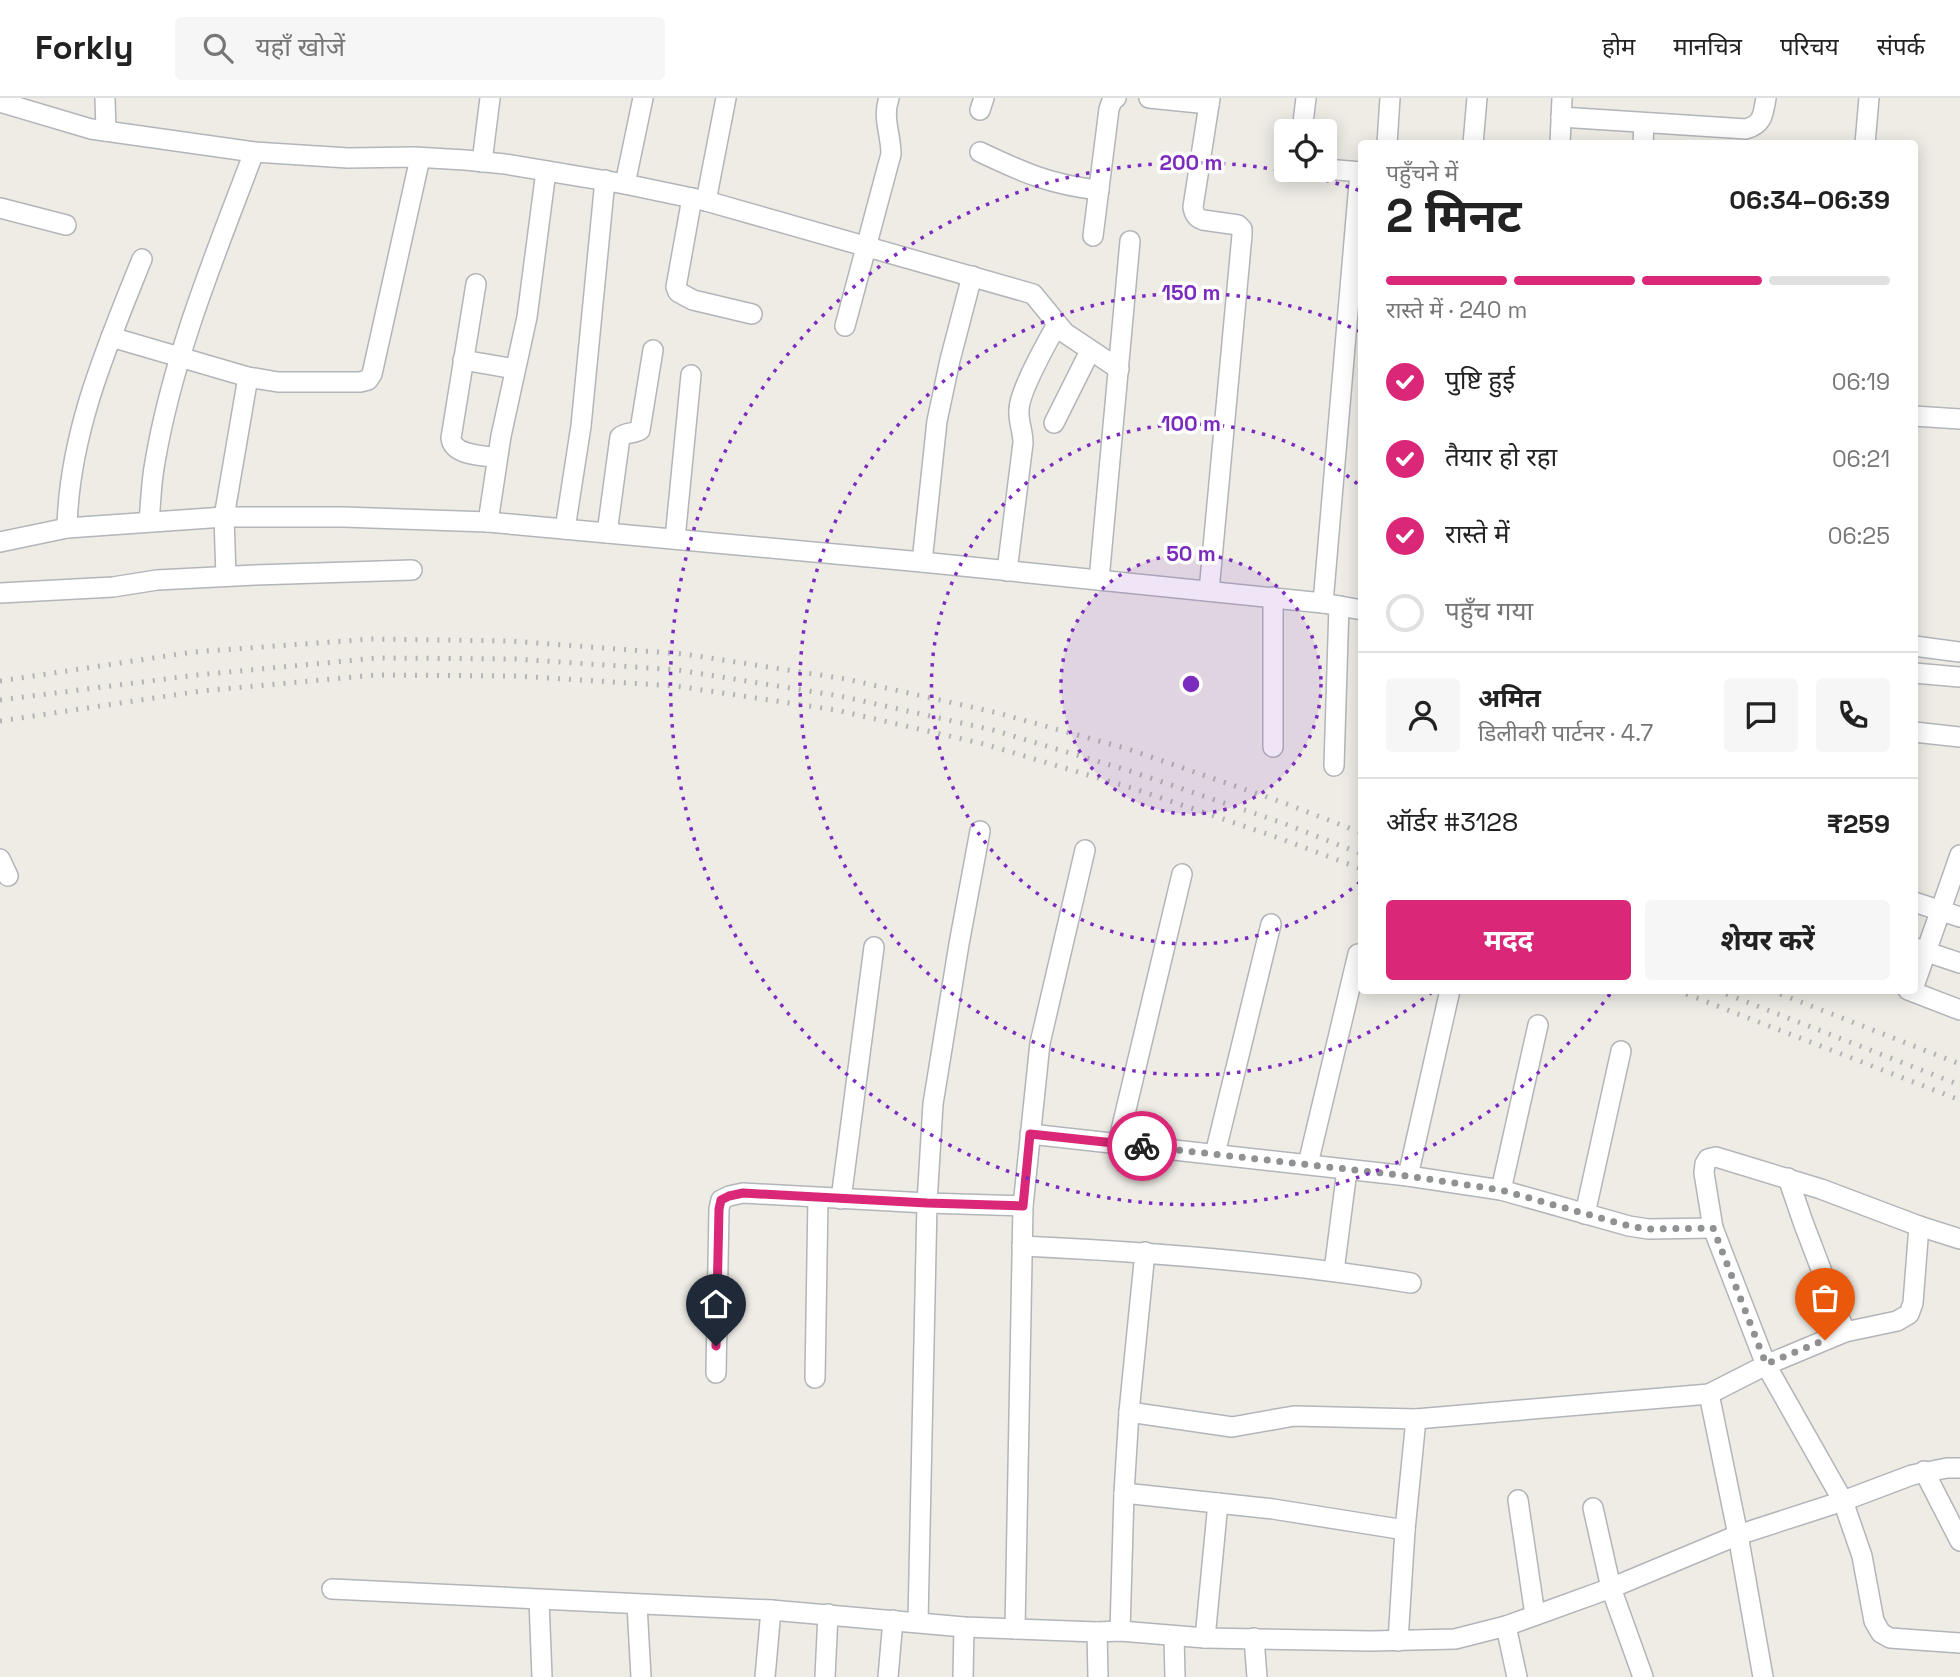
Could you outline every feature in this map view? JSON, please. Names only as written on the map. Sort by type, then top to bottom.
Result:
[{"type":"street","points":[[106,98],[106,131]]},
{"type":"street","points":[[482,162],[490,98]]},
{"type":"street","points":[[565,529],[615,182],[643,98]]},
{"type":"street","points":[[726,98],[676,287],[678,292],[693,300],[752,314]]},
{"type":"street","points":[[845,326],[891,154],[885,121],[889,98]]},
{"type":"street","points":[[1093,236],[1109,109],[1116,98]]},
{"type":"street","points":[[1149,98],[1210,101],[1194,213],[1203,220],[1238,225],[1242,229],[1209,591]]},
{"type":"street","points":[[1303,119],[1306,98]]},
{"type":"street","points":[[1387,140],[1390,98]]},
{"type":"street","points":[[1473,140],[1477,98]]},
{"type":"street","points":[[1560,140],[1562,108],[1644,122],[1745,130],[1756,126],[1762,117],[1766,98]]},
{"type":"street","points":[[1866,140],[1869,98]]},
{"type":"street","points":[[0,102],[39,106],[91,129],[254,152],[482,162],[615,182],[699,199],[1033,294],[1065,333],[1119,369]]},
{"type":"street","points":[[1643,140],[1644,122]]},
{"type":"street","points":[[149,521],[154,465],[180,356],[194,310],[254,152]]},
{"type":"street","points":[[980,152],[1050,182],[1099,190]]},
{"type":"street","points":[[111,337],[248,377],[278,382],[368,380],[372,374],[420,158]]},
{"type":"street","points":[[1337,170],[1358,172]]},
{"type":"street","points":[[488,522],[497,458],[527,317],[546,171]]},
{"type":"street","points":[[0,208],[66,225]]},
{"type":"street","points":[[1334,766],[1331,604],[1358,215]]},
{"type":"street","points":[[1099,580],[1130,241]]},
{"type":"street","points":[[67,528],[68,500],[80,431],[111,337],[142,260]]},
{"type":"street","points":[[922,562],[937,421],[972,276]]},
{"type":"street","points":[[476,284],[450,438],[456,449],[497,458]]},
{"type":"street","points":[[1007,570],[1023,443],[1019,405],[1057,324]]},
{"type":"street","points":[[607,533],[620,437],[625,433],[640,430],[653,350]]},
{"type":"street","points":[[1055,423],[1090,351]]},
{"type":"street","points":[[463,360],[515,369]]},
{"type":"street","points":[[676,539],[691,375]]},
{"type":"street","points":[[226,576],[224,517],[248,377]]},
{"type":"street","points":[[1918,416],[1960,419]]},
{"type":"street","points":[[0,542],[67,528],[224,517],[344,517],[488,522],[1007,570],[1273,597],[1358,609]]},
{"type":"street","points":[[0,593],[113,587],[158,580],[226,576],[412,570]]},
{"type":"street","points":[[1273,597],[1273,747]]},
{"type":"street","points":[[1918,647],[1960,652]]},
{"type":"street","points":[[1918,673],[1960,677]]},
{"type":"street","points":[[1918,732],[1960,737]]},
{"type":"street","points":[[918,1621],[927,1203],[933,1104],[980,831]]},
{"type":"street","points":[[1015,1629],[1023,1206],[1040,1043],[1084,850]]},
{"type":"street","points":[[1960,855],[1941,910],[1920,950],[1960,963]]},
{"type":"street","points":[[1118,1143],[1182,874]]},
{"type":"street","points":[[1918,903],[1960,917]]},
{"type":"street","points":[[1215,1154],[1271,924]]},
{"type":"street","points":[[841,1199],[874,947]]},
{"type":"street","points":[[1308,1164],[1358,954]]},
{"type":"street","points":[[1918,992],[1960,1010]]},
{"type":"street","points":[[1408,1176],[1449,994]]},
{"type":"street","points":[[1501,1190],[1538,1025]]},
{"type":"street","points":[[1586,1214],[1621,1051]]},
{"type":"street","points":[[1030,1134],[1408,1176],[1501,1190],[1629,1226],[1648,1229],[1713,1228]]},
{"type":"street","points":[[1960,1238],[1919,1226],[1788,1178],[1716,1157],[1708,1159],[1705,1164],[1704,1173],[1713,1228],[1766,1364],[1843,1501],[1861,1556],[1874,1621],[1881,1633],[1890,1638],[1960,1643]]},
{"type":"street","points":[[1334,1270],[1347,1170]]},
{"type":"street","points":[[1788,1178],[1845,1332]]},
{"type":"street","points":[[716,1373],[721,1200],[743,1193],[1023,1206]]},
{"type":"street","points":[[815,1378],[818,1198]]},
{"type":"street","points":[[1129,1412],[1232,1427],[1294,1416],[1416,1419],[1709,1394],[1766,1364],[1845,1332],[1897,1321],[1909,1314],[1913,1303],[1919,1226]]},
{"type":"street","points":[[1022,1246],[1145,1252],[1334,1270],[1411,1283]]},
{"type":"street","points":[[1120,1631],[1129,1412],[1145,1252]]},
{"type":"street","points":[[1709,1394],[1763,1677]]},
{"type":"street","points":[[1398,1641],[1416,1419]]},
{"type":"street","points":[[332,1589],[771,1610],[964,1627],[1120,1631],[1205,1638],[1398,1641],[1455,1639],[1506,1626],[1611,1588],[1738,1535],[1924,1472],[1960,1468]]},
{"type":"street","points":[[1924,1472],[1960,1541]]},
{"type":"street","points":[[1124,1493],[1273,1509],[1405,1530]]},
{"type":"street","points":[[1518,1500],[1535,1615]]},
{"type":"street","points":[[1205,1638],[1217,1503]]},
{"type":"street","points":[[1592,1507],[1611,1588],[1643,1677]]},
{"type":"street","points":[[539,1600],[542,1677]]},
{"type":"street","points":[[637,1605],[641,1677]]},
{"type":"street","points":[[765,1677],[771,1610]]},
{"type":"street","points":[[825,1677],[828,1615]]},
{"type":"street","points":[[888,1677],[892,1620]]},
{"type":"street","points":[[1506,1626],[1517,1677]]},
{"type":"street","points":[[963,1677],[964,1627]]},
{"type":"street","points":[[1097,1632],[1098,1677]]},
{"type":"street","points":[[1174,1636],[1175,1677]]},
{"type":"street","points":[[1254,1638],[1257,1677]]},
{"type":"railway","points":[[0,681],[193,652],[372,639],[511,641],[684,654],[846,679],[998,713],[1128,749],[1358,831]]},
{"type":"railway","points":[[0,700],[197,675],[377,658],[516,659],[678,670],[840,696],[993,730],[1127,770],[1283,823],[1358,852]]},
{"type":"railway","points":[[0,721],[201,691],[376,675],[516,676],[676,686],[836,710],[984,744],[1132,788],[1358,868]]},
{"type":"railway","points":[[1686,994],[1960,1100]]},
{"type":"railway","points":[[1726,994],[1960,1085]]},
{"type":"railway","points":[[1780,994],[1960,1064]]},
{"type":"way so far","points":[[1142,1146],[1408,1176],[1501,1190],[1648,1229],[1713,1228],[1766,1364],[1825,1340]]},
{"type":"route","points":[[716,1346],[719,1209],[721,1200],[729,1196],[743,1193],[1023,1206],[1030,1134],[1142,1146]]}]
